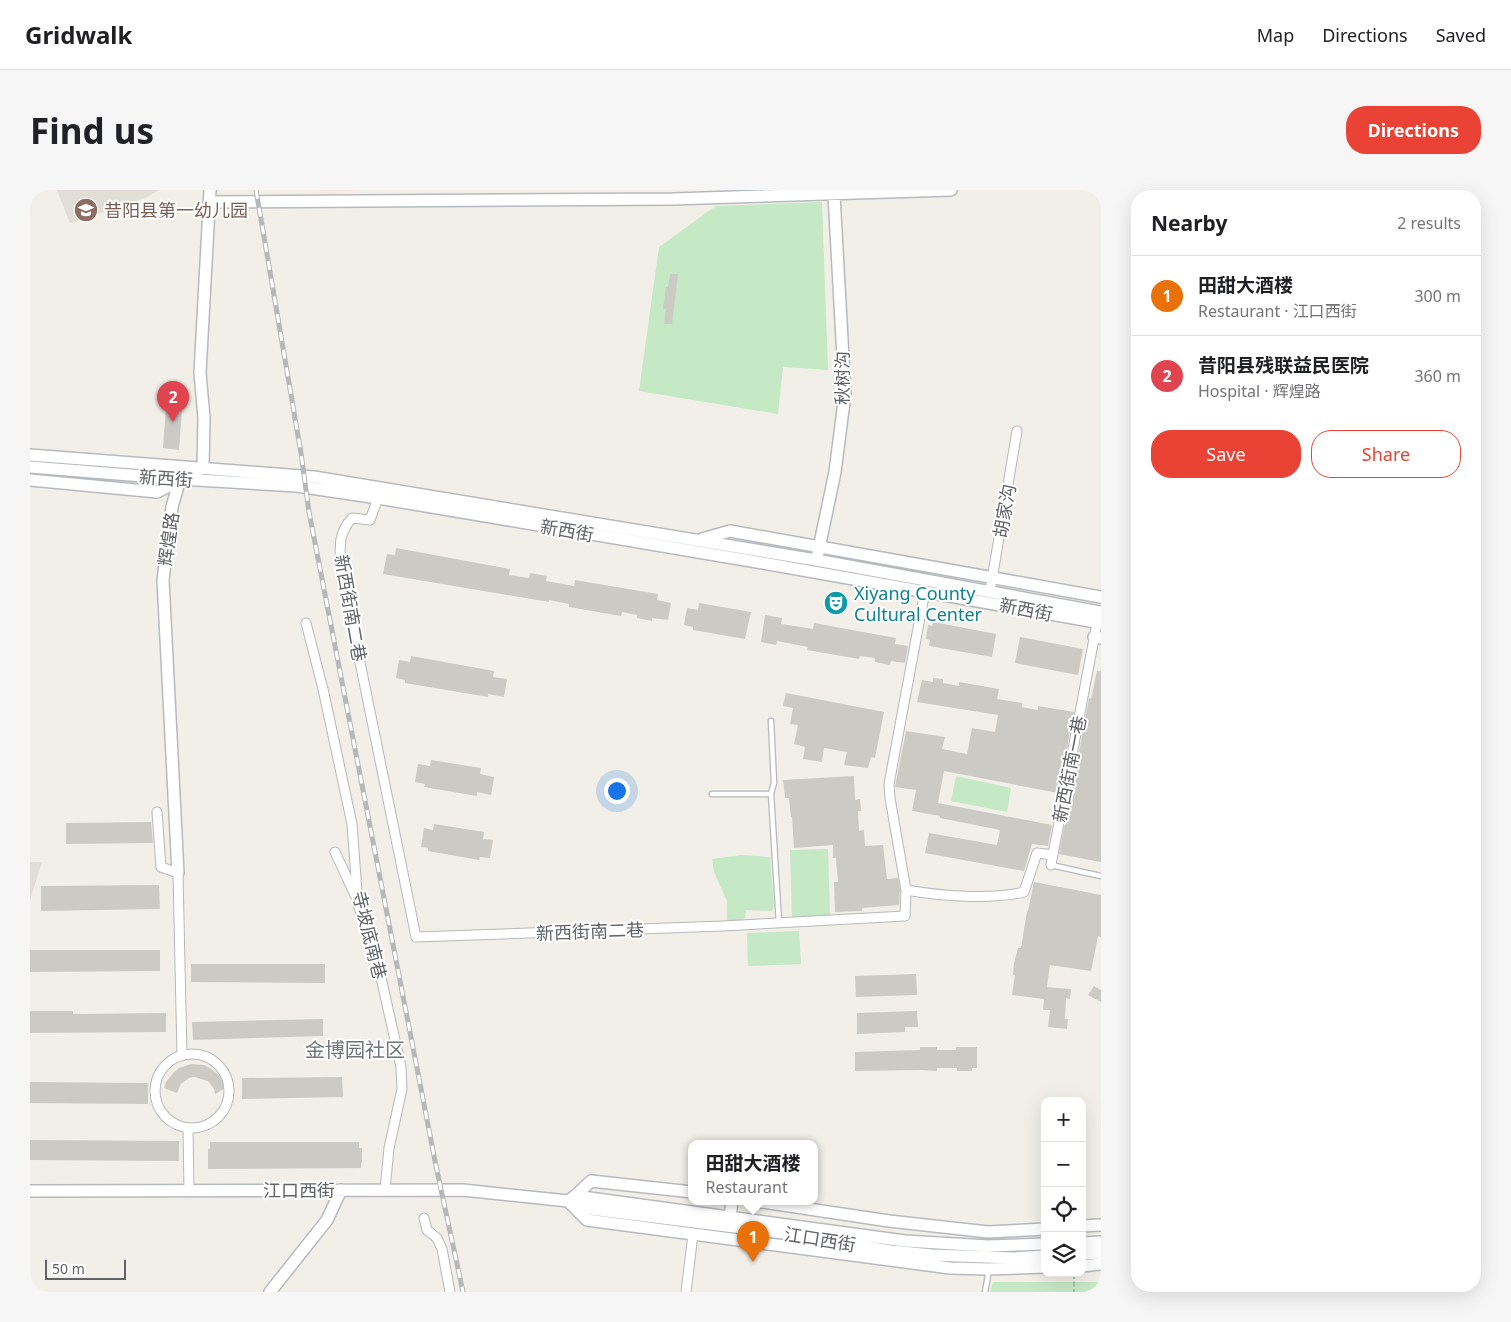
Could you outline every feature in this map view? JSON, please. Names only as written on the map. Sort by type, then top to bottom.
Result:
[{"type":"main road","points":[[30,480],[157,492],[203,468],[204,418],[200,373],[209,196],[834,195],[951,190]]},
{"type":"main road","name":"秋树沟","points":[[816,560],[835,472],[845,394],[834,195]]},
{"type":"main road","name":"新西街","points":[[30,455],[314,477],[816,560],[990,592],[1100,619]]},
{"type":"main road","name":"新西街","points":[[30,467],[297,486],[1100,619]]},
{"type":"main road","name":"辉煌路","points":[[178,873],[162,580],[172,507],[180,479]]},
{"type":"main road","points":[[698,540],[730,531],[1101,597]]},
{"type":"main road","points":[[688,1192],[591,1181],[573,1201],[588,1220],[789,1246],[890,1256]]},
{"type":"main road","points":[[270,1292],[327,1220],[341,1190]]},
{"type":"main road","name":"江口西街","points":[[30,1191],[463,1190],[573,1201],[731,1222],[888,1238],[989,1258],[1041,1245]]},
{"type":"main road","points":[[730,1238],[732,1205]]},
{"type":"main road","points":[[782,1205],[889,1221],[988,1232],[1041,1228]]},
{"type":"main road","points":[[888,1238],[889,1221]]},
{"type":"main road","name":"江口西街","points":[[731,1222],[890,1256],[989,1258],[1041,1256]]},
{"type":"main road","points":[[1086,1226],[1101,1225]]},
{"type":"main road","points":[[988,1232],[989,1258],[1041,1266]]},
{"type":"main road","points":[[789,1246],[791,1234]]},
{"type":"main road","points":[[1086,1242],[1101,1242]]},
{"type":"main road","points":[[1086,1254],[1101,1253]]},
{"type":"main road","points":[[1086,1266],[1101,1264]]},
{"type":"street","name":"胡家沟","points":[[990,592],[1017,430]]},
{"type":"street","name":"新西街南二巷","points":[[378,498],[370,520],[352,518],[344,527],[340,540],[341,569],[416,936],[779,923],[906,916],[906,890],[890,798],[890,784],[925,591]]},
{"type":"street","name":"新西街南一巷","points":[[1051,865],[1100,619]]},
{"type":"street","name":"寺坡底南巷","points":[[306,623],[326,698],[352,824],[358,905],[374,946],[401,1067],[402,1089],[390,1148],[385,1190]]},
{"type":"street","points":[[157,812],[160,867],[178,873],[182,1056]]},
{"type":"street","points":[[335,852],[358,905]]},
{"type":"street","points":[[906,890],[946,895],[1010,895],[1024,892],[1037,853],[1053,855]]},
{"type":"street","points":[[198,1055],[213,1061],[224,1072],[229,1088],[228,1103],[221,1115],[210,1124],[203,1127],[188,1128],[174,1123],[162,1113],[156,1099],[156,1083],[168,1063],[182,1056],[198,1055]]},
{"type":"street","points":[[188,1128],[189,1191]]},
{"type":"street","points":[[424,1218],[426,1230],[437,1238],[442,1249],[450,1292]]},
{"type":"street","points":[[686,1292],[694,1234]]},
{"type":"lane","points":[[772,721],[774,783],[771,794],[779,923]]},
{"type":"lane","points":[[712,794],[771,794]]},
{"type":"lane","name":"新西街南一巷","points":[[1051,865],[1101,876]]},
{"type":"lane","points":[[985,1292],[989,1258]]},
{"type":"path","points":[[1074,1277],[1074,1292]]},
{"type":"shaded area","name":"昔阳县第一幼儿园","points":[[57,190],[159,190],[145,198],[70,223]]},
{"type":"shaded area","points":[[316,190],[356,190],[356,196],[321,194]]},
{"type":"shaded area","points":[[30,862],[42,862],[30,900]]},
{"type":"green space","points":[[822,202],[828,370],[783,367],[778,414],[639,391],[659,247],[716,206]]},
{"type":"green space","points":[[956,776],[1011,788],[1007,812],[951,801]]},
{"type":"green space","points":[[828,849],[830,915],[792,917],[790,850]]},
{"type":"green space","points":[[741,855],[770,857],[774,906],[772,911],[746,910],[745,918],[736,922],[727,920],[727,901],[714,872],[712,859]]},
{"type":"green space","points":[[799,931],[801,964],[748,966],[747,933]]},
{"type":"green space","points":[[993,1282],[1101,1282],[1101,1292],[990,1292]]},
{"type":"building","points":[[670,274],[678,274],[672,324],[664,324],[666,309],[663,309]]},
{"type":"building","points":[[167,394],[183,395],[179,450],[163,448]]},
{"type":"building","points":[[396,548],[510,569],[509,575],[529,578],[530,573],[547,576],[546,581],[574,586],[575,580],[658,594],[657,600],[671,603],[668,620],[652,618],[652,621],[622,612],[621,616],[569,607],[569,604],[549,600],[549,602],[383,574],[387,554],[395,555]]},
{"type":"building","points":[[699,603],[751,612],[745,639],[693,630],[693,627],[684,625],[687,608],[698,610]]},
{"type":"building","points":[[765,615],[782,618],[781,624],[813,629],[814,623],[896,638],[895,644],[908,646],[905,663],[891,661],[890,665],[875,662],[875,658],[860,656],[859,659],[807,650],[808,647],[777,641],[776,645],[761,642]]},
{"type":"building","points":[[933,622],[996,634],[992,657],[929,646],[930,640],[926,639],[928,625],[932,626]]},
{"type":"building","points":[[1020,637],[1083,649],[1078,675],[1015,663]]},
{"type":"building","points":[[411,656],[494,671],[493,677],[507,679],[504,697],[488,694],[488,697],[405,683],[405,680],[396,678],[399,660],[410,662]]},
{"type":"building","points":[[1097,671],[1101,671],[1101,862],[1059,854],[1066,818],[1068,819],[1089,698],[1091,699]]},
{"type":"building","points":[[933,678],[943,679],[943,683],[959,686],[959,682],[999,689],[997,699],[1022,703],[1022,707],[1038,710],[1038,706],[1074,712],[1058,793],[944,771],[938,803],[1052,825],[1048,846],[1032,844],[1024,871],[925,853],[929,833],[997,845],[1000,830],[912,811],[916,790],[895,787],[906,731],[945,737],[942,749],[967,754],[972,728],[995,732],[998,715],[917,702],[922,680],[933,682]]},
{"type":"building","points":[[786,693],[884,712],[875,758],[871,757],[868,768],[844,765],[847,752],[824,748],[822,762],[803,759],[805,747],[794,744],[798,725],[790,724],[793,708],[783,706]]},
{"type":"building","points":[[431,760],[481,768],[480,774],[494,777],[491,795],[477,792],[477,796],[424,787],[425,784],[415,782],[418,764],[430,766]]},
{"type":"building","points":[[854,776],[855,800],[860,799],[861,811],[858,811],[859,831],[864,830],[865,846],[883,845],[887,879],[898,878],[900,890],[899,905],[862,908],[862,911],[835,912],[834,882],[838,882],[836,858],[833,858],[833,845],[794,848],[789,798],[785,798],[783,780]]},
{"type":"building","points":[[151,822],[153,843],[66,844],[66,823]]},
{"type":"building","points":[[434,824],[484,832],[483,839],[493,840],[490,858],[480,857],[479,860],[428,851],[428,848],[421,847],[424,828],[433,830]]},
{"type":"building","points":[[1034,882],[1101,895],[1101,937],[1098,936],[1091,971],[1050,965],[1047,987],[1071,989],[1070,999],[1066,998],[1065,1019],[1068,1019],[1067,1029],[1048,1027],[1050,1010],[1043,1010],[1044,999],[1012,995],[1015,975],[1013,975],[1014,963],[1018,948],[1021,948]]},
{"type":"building","points":[[159,885],[160,909],[41,911],[41,886]]},
{"type":"building","points":[[30,950],[160,950],[160,971],[30,972]]},
{"type":"building","points":[[191,964],[325,964],[325,983],[191,982]]},
{"type":"building","points":[[916,974],[917,995],[856,997],[855,976]]},
{"type":"building","points":[[1094,986],[1101,990],[1101,1002],[1088,995]]},
{"type":"building","points":[[30,1011],[73,1011],[73,1014],[166,1013],[166,1032],[30,1033]]},
{"type":"building","points":[[917,1011],[918,1027],[905,1027],[905,1032],[857,1034],[857,1013]]},
{"type":"building","points":[[323,1019],[323,1036],[193,1040],[192,1022]]},
{"type":"building","points":[[920,1047],[937,1047],[937,1050],[956,1050],[956,1047],[977,1047],[977,1068],[972,1068],[972,1071],[957,1071],[957,1068],[937,1068],[937,1071],[855,1071],[855,1052],[920,1050]]},
{"type":"building","points":[[191,1064],[204,1065],[210,1068],[220,1076],[225,1088],[215,1094],[208,1081],[194,1077],[181,1084],[177,1093],[164,1088],[174,1072]]},
{"type":"building","points":[[342,1077],[343,1097],[242,1099],[242,1078]]},
{"type":"building","points":[[30,1082],[148,1083],[148,1104],[30,1103]]},
{"type":"building","points":[[30,1140],[179,1141],[179,1161],[30,1160]]},
{"type":"building","points":[[210,1142],[359,1142],[359,1148],[362,1148],[362,1163],[361,1168],[208,1169]]},
{"type":"railway","points":[[256,190],[301,453],[309,512],[436,1166],[463,1292]]},
{"type":"place","name":"昔阳县第一幼儿园","points":[[86,210]]},
{"type":"place","name":"昔阳县残联益民医院","points":[[173,422]]},
{"type":"place","name":"Xiyang County Cultural Center","points":[[836,603]]},
{"type":"place","name":"田甜大酒楼","points":[[753,1262]]},
{"type":"district","name":"金博园社区","points":[[355,1049]]}]
